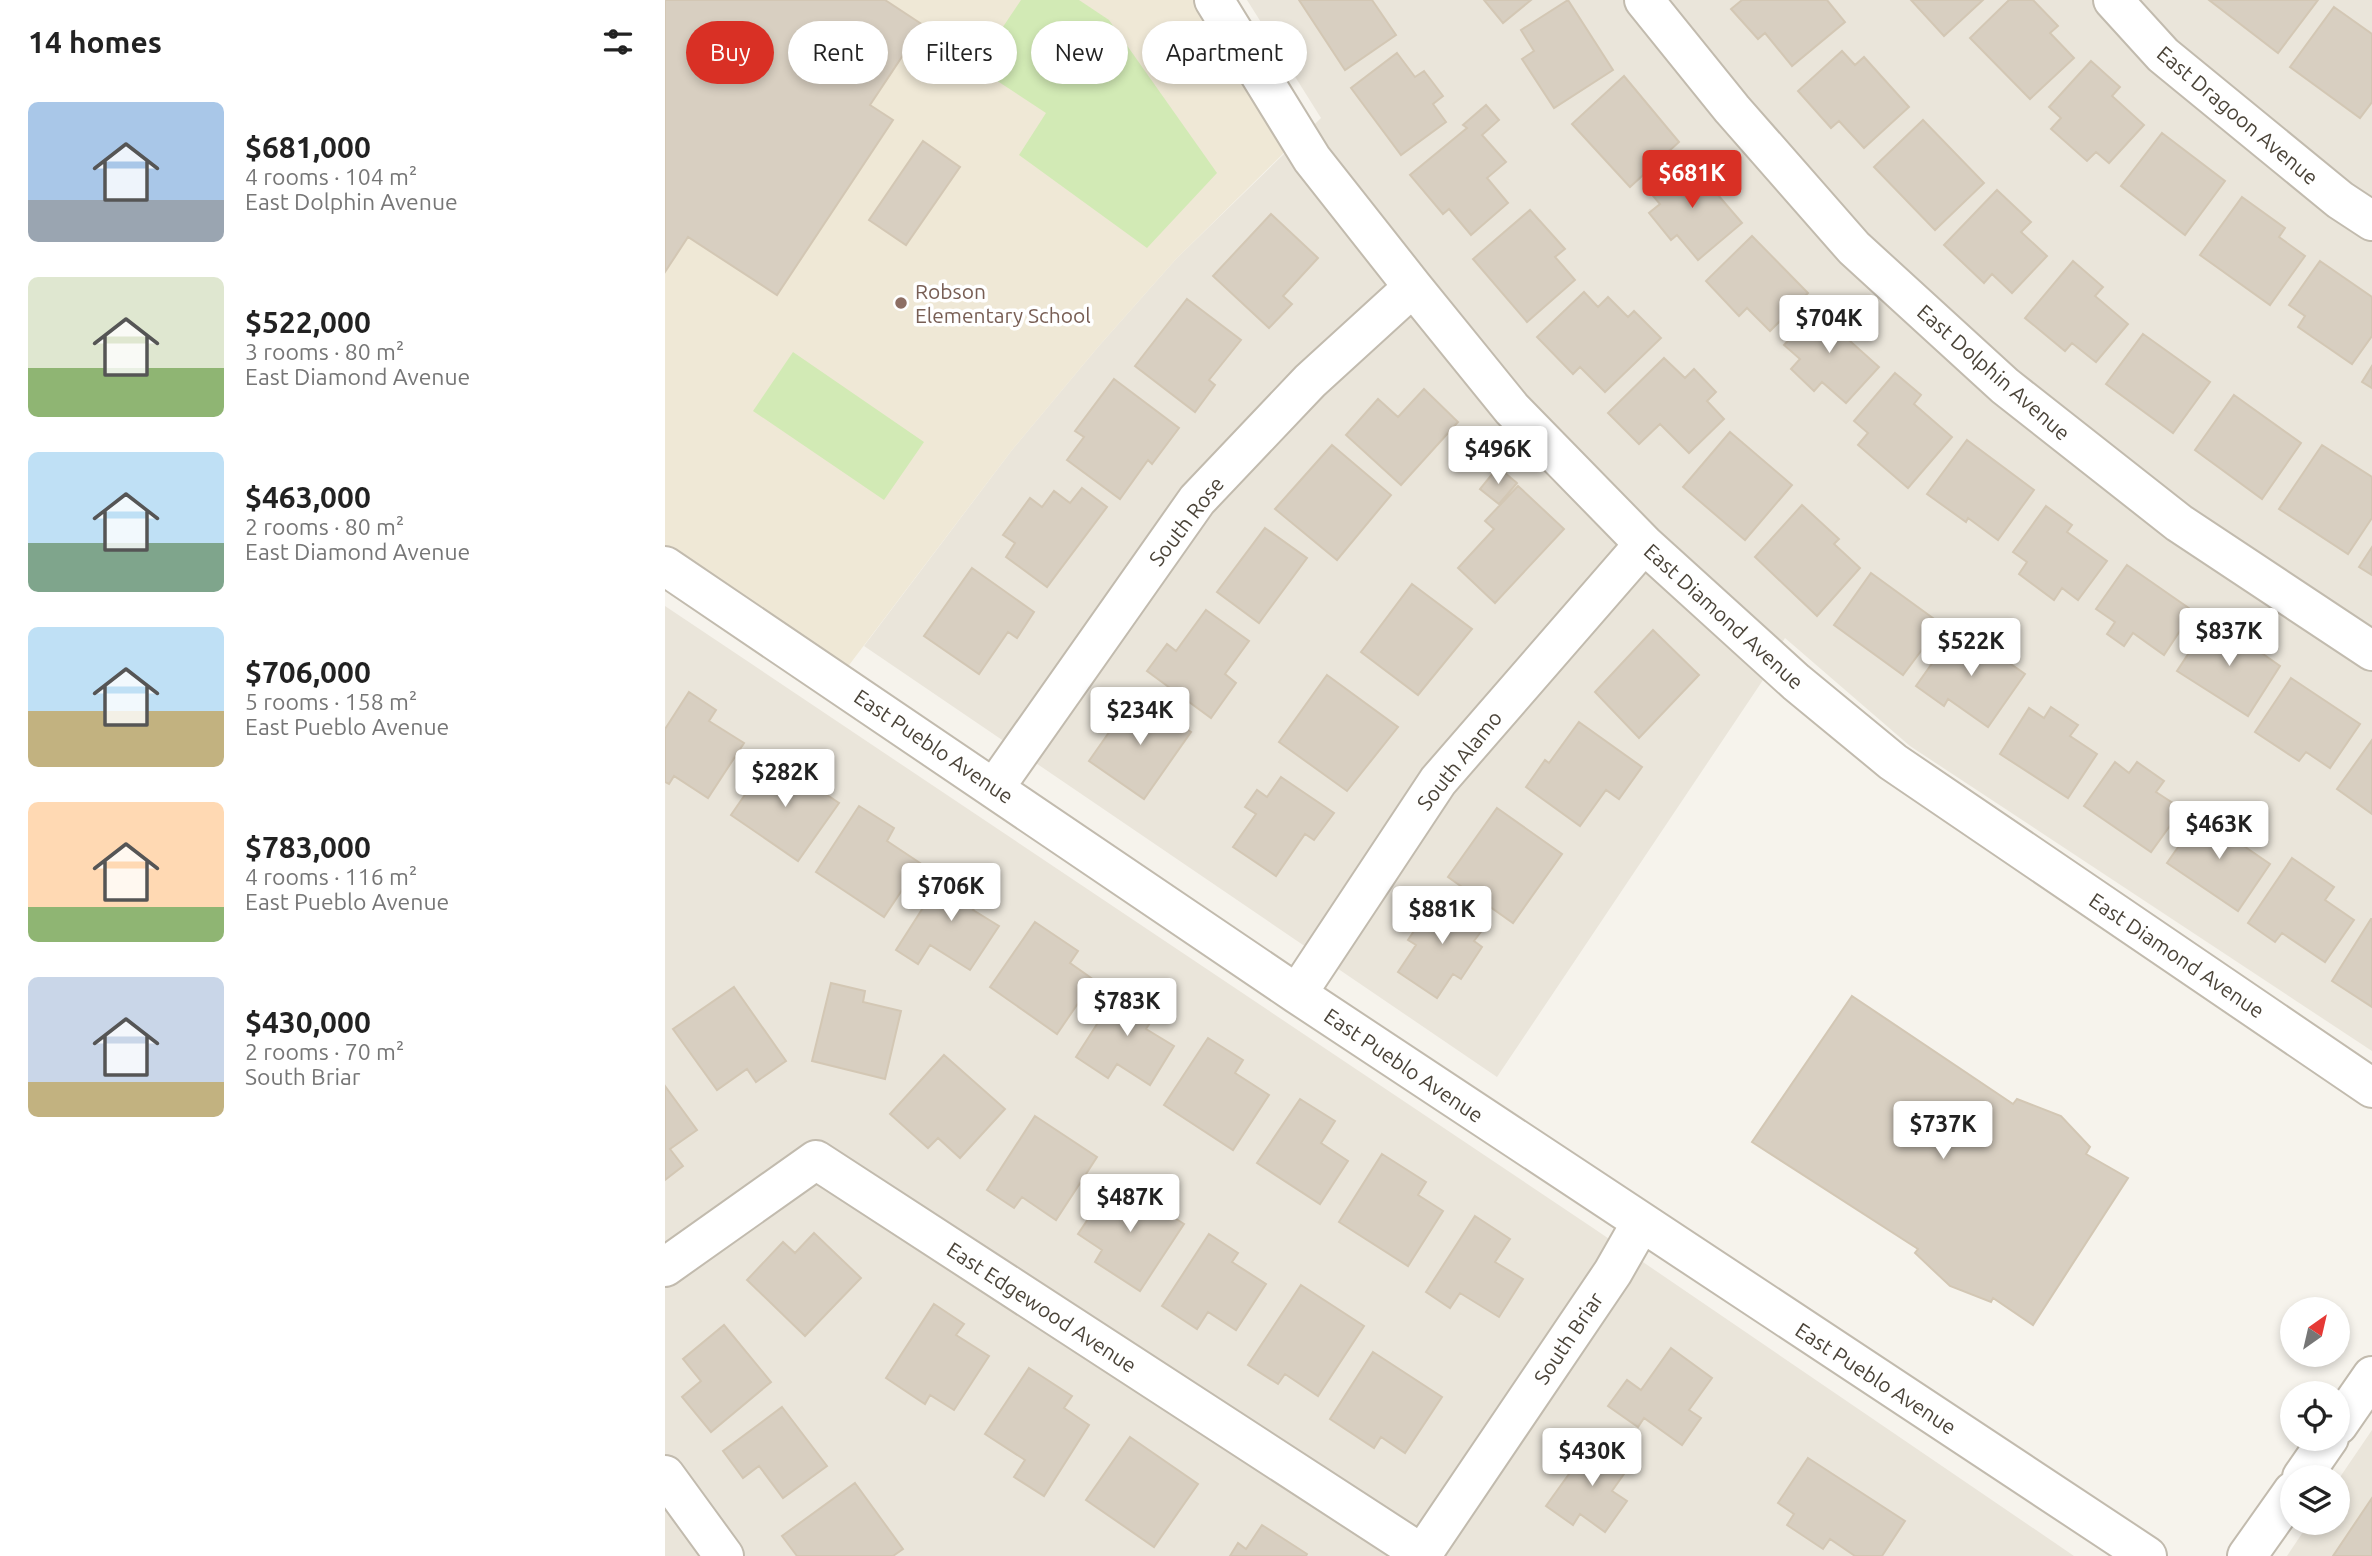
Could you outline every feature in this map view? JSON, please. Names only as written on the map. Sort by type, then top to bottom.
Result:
[{"type":"street","name":"East Diamond Avenue","points":[[1214,0],[1312,159],[1413,287],[1512,410],[1644,544],[1796,682],[1893,762],[2372,1088]]},
{"type":"street","name":"East Dolphin Avenue","points":[[1644,0],[1732,109],[1854,248],[2005,386],[2179,523],[2372,651]]},
{"type":"street","name":"East Dragoon Avenue","points":[[2113,0],[2163,55],[2340,200],[2372,221]]},
{"type":"street","name":"South Rose","points":[[995,787],[1197,499],[1310,381],[1413,287]]},
{"type":"street","name":"South Alamo","points":[[1297,994],[1438,781],[1644,544]]},
{"type":"street","name":"East Pueblo Avenue","points":[[665,566],[1297,994],[2147,1556]]},
{"type":"street","name":"East Edgewood Avenue","points":[[665,1267],[816,1160],[1422,1555]]},
{"type":"street","name":"South Briar","points":[[1422,1555],[1612,1272],[1641,1223]]},
{"type":"street","points":[[2350,1408],[2372,1376]]},
{"type":"street","points":[[665,1475],[724,1556]]},
{"type":"street","points":[[2248,1556],[2280,1510]]},
{"type":"shaded area","name":"Robson Elementary School","points":[[665,0],[1214,0],[1227,21],[1142,21],[1142,84],[1266,84],[1299,138],[1176,259],[1098,347],[1012,450],[837,681],[665,566]]},
{"type":"shaded area","points":[[1247,0],[2372,0],[2372,1051],[1910,746],[1785,638],[1771,660],[1763,680],[1497,1077],[864,646],[1012,450],[1098,347],[1176,259],[1321,118],[1300,84],[1307,84],[1307,21],[1260,21]]},
{"type":"shaded area","points":[[665,606],[1596,1230],[2074,1556],[665,1556]]},
{"type":"shaded area","points":[[2372,1430],[2372,1556],[2287,1556],[2301,1535],[2350,1535],[2348,1465]]},
{"type":"green space","points":[[1021,0],[1079,0],[1109,20],[1031,21],[1031,84],[1128,84],[1128,47],[1142,67],[1142,84],[1154,84],[1217,173],[1147,248],[1019,155],[1046,113],[1002,84],[1017,84],[1017,21],[1007,21]]},
{"type":"green space","points":[[793,352],[924,442],[884,500],[753,411]]},
{"type":"building","points":[[665,0],[885,0],[917,21],[902,21],[902,57],[888,78],[888,21],[788,21],[788,84],[884,84],[870,105],[893,120],[777,295],[688,237],[665,272]]},
{"type":"building","points":[[1299,0],[1372,0],[1396,35],[1345,70]]},
{"type":"building","points":[[1484,0],[1531,0],[1503,23]]},
{"type":"building","points":[[1568,0],[1613,70],[1554,108],[1522,59],[1534,51],[1521,30]]},
{"type":"building","points":[[1742,0],[1827,0],[1845,22],[1792,66],[1765,33],[1758,39],[1731,9]]},
{"type":"building","points":[[1911,0],[1983,0],[1944,36]]},
{"type":"building","points":[[2009,0],[2033,0],[2058,26],[2050,33],[2074,58],[2030,99],[1970,38]]},
{"type":"building","points":[[2209,0],[2318,0],[2278,53]]},
{"type":"building","points":[[2334,7],[2372,34],[2372,102],[2360,118],[2290,67]]},
{"type":"building","points":[[1842,51],[1855,65],[1864,57],[1909,107],[1864,148],[1839,121],[1831,128],[1798,91]]},
{"type":"building","points":[[1397,53],[1415,77],[1424,71],[1443,96],[1433,104],[1446,122],[1401,155],[1351,88]]},
{"type":"building","points":[[2091,61],[2120,87],[2112,96],[2144,125],[2109,163],[2096,152],[2087,161],[2051,129],[2061,118],[2049,107]]},
{"type":"building","points":[[1624,76],[1679,142],[1630,187],[1572,124]]},
{"type":"building","points":[[1486,105],[1499,120],[1482,135],[1506,162],[1487,178],[1508,203],[1471,235],[1449,209],[1443,214],[1410,175],[1467,128],[1463,125]]},
{"type":"building","points":[[1923,120],[1984,183],[1935,230],[1874,167]]},
{"type":"building","points":[[2162,133],[2225,181],[2185,235],[2121,186]]},
{"type":"building","points":[[923,141],[960,167],[906,245],[869,220]]},
{"type":"building","points":[[1687,159],[1742,223],[1698,260],[1677,235],[1671,240],[1649,213],[1660,204],[1649,191]]},
{"type":"building","points":[[1997,190],[2031,222],[2021,232],[2047,256],[2012,293],[1992,274],[1984,283],[1944,245]]},
{"type":"building","points":[[2242,197],[2285,228],[2279,237],[2305,256],[2270,305],[2200,255]]},
{"type":"building","points":[[1530,210],[1565,249],[1555,257],[1575,280],[1527,322],[1473,259]]},
{"type":"building","points":[[1271,214],[1318,258],[1283,296],[1292,304],[1269,328],[1213,276]]},
{"type":"building","points":[[1752,236],[1808,293],[1770,331],[1747,308],[1739,316],[1706,281]]},
{"type":"building","points":[[2073,261],[2103,287],[2095,296],[2128,324],[2096,362],[2072,343],[2065,351],[2025,318]]},
{"type":"building","points":[[2320,261],[2372,297],[2372,336],[2352,364],[2298,327],[2305,316],[2289,305]]},
{"type":"building","points":[[1584,292],[1598,307],[1608,297],[1628,317],[1634,311],[1661,338],[1605,392],[1580,367],[1573,374],[1537,337]]},
{"type":"building","points":[[1187,299],[1241,340],[1209,380],[1215,385],[1195,412],[1135,366]]},
{"type":"building","points":[[1823,302],[1848,325],[1841,333],[1879,367],[1846,403],[1822,382],[1814,391],[1791,369],[1800,359],[1784,345]]},
{"type":"building","points":[[2143,334],[2210,382],[2173,433],[2106,384]]},
{"type":"building","points":[[1664,358],[1685,378],[1694,369],[1716,392],[1707,401],[1724,419],[1689,453],[1660,424],[1639,444],[1608,413]]},
{"type":"building","points":[[2372,366],[2372,388],[2362,382]]},
{"type":"building","points":[[1895,373],[1921,395],[1914,404],[1952,437],[1908,488],[1858,445],[1868,433],[1854,421]]},
{"type":"building","points":[[1114,379],[1179,428],[1152,464],[1148,460],[1120,499],[1067,460],[1084,437],[1075,431]]},
{"type":"building","points":[[1424,389],[1458,422],[1401,485],[1346,435],[1378,399],[1398,417]]},
{"type":"building","points":[[2234,395],[2301,443],[2262,499],[2195,450]]},
{"type":"building","points":[[1730,432],[1792,485],[1745,540],[1683,487]]},
{"type":"building","points":[[1967,440],[2034,490],[1998,540],[1968,518],[1966,522],[1927,494]]},
{"type":"building","points":[[1332,445],[1391,495],[1337,560],[1275,509]]},
{"type":"building","points":[[2322,445],[2372,477],[2372,518],[2348,554],[2279,509]]},
{"type":"building","points":[[1498,467],[1517,483],[1499,504],[1480,489]]},
{"type":"building","points":[[1518,486],[1564,529],[1495,603],[1458,568],[1494,529],[1485,521]]},
{"type":"building","points":[[1082,488],[1107,507],[1047,587],[1006,557],[1015,543],[1003,535],[1030,498],[1042,507],[1054,491],[1070,503]]},
{"type":"building","points":[[1802,505],[1839,539],[1834,544],[1860,568],[1817,616],[1755,557]]},
{"type":"building","points":[[2046,506],[2072,525],[2067,532],[2107,561],[2078,600],[2062,588],[2054,600],[2019,574],[2027,562],[2013,552]]},
{"type":"building","points":[[1265,528],[1307,558],[1259,623],[1217,592]]},
{"type":"building","points":[[2372,547],[2372,575],[2359,567]]},
{"type":"building","points":[[2127,565],[2193,611],[2164,655],[2133,633],[2124,646],[2107,634],[2115,622],[2096,609]]},
{"type":"building","points":[[972,568],[1034,612],[1017,638],[1008,632],[979,674],[924,636]]},
{"type":"building","points":[[1871,573],[1941,624],[1903,675],[1834,625]]},
{"type":"building","points":[[1412,584],[1472,629],[1418,695],[1361,652]]},
{"type":"building","points":[[1206,610],[1249,641],[1225,674],[1236,683],[1211,718],[1147,671],[1167,644],[1176,651]]},
{"type":"building","points":[[2212,618],[2280,666],[2248,716],[2177,671]]},
{"type":"building","points":[[1958,627],[2025,674],[1988,727],[1948,699],[1944,706],[1916,686]]},
{"type":"building","points":[[1653,630],[1699,675],[1639,738],[1595,692]]},
{"type":"building","points":[[1327,675],[1398,727],[1347,791],[1279,742]]},
{"type":"building","points":[[2291,678],[2360,724],[2330,768],[2306,752],[2299,761],[2255,732]]},
{"type":"building","points":[[689,692],[716,710],[709,721],[744,743],[708,798],[674,776],[669,784],[665,782],[665,729]]},
{"type":"building","points":[[1136,694],[1191,732],[1144,799],[1089,761]]},
{"type":"building","points":[[2051,707],[2078,725],[2070,736],[2097,754],[2068,798],[2000,754],[2029,708],[2044,718]]},
{"type":"building","points":[[1579,722],[1642,767],[1619,799],[1606,790],[1580,826],[1526,787],[1545,760],[1549,763]]},
{"type":"building","points":[[2372,740],[2372,814],[2337,789]]},
{"type":"building","points":[[771,757],[839,803],[798,861],[731,815]]},
{"type":"building","points":[[2115,762],[2129,773],[2137,762],[2164,781],[2156,792],[2182,809],[2151,852],[2084,806]]},
{"type":"building","points":[[1281,777],[1334,813],[1314,840],[1305,834],[1276,876],[1233,847],[1256,814],[1245,807],[1257,790],[1267,797]]},
{"type":"building","points":[[859,806],[894,828],[887,841],[920,863],[884,917],[816,872]]},
{"type":"building","points":[[1497,808],[1562,854],[1513,923],[1448,877]]},
{"type":"building","points":[[2204,810],[2242,836],[2238,842],[2270,864],[2238,911],[2167,863]]},
{"type":"building","points":[[2292,858],[2334,887],[2325,900],[2354,920],[2325,962],[2282,933],[2275,942],[2248,923]]},
{"type":"building","points":[[949,867],[986,890],[973,910],[999,926],[970,970],[930,945],[918,964],[896,950]]},
{"type":"building","points":[[1439,894],[1486,925],[1474,941],[1482,947],[1461,979],[1453,974],[1437,998],[1398,972],[1416,945],[1408,940]]},
{"type":"building","points":[[2372,919],[2372,1007],[2332,981]]},
{"type":"building","points":[[1035,922],[1078,951],[1070,963],[1094,980],[1057,1034],[990,987]]},
{"type":"building","points":[[1124,982],[1161,1006],[1146,1029],[1174,1046],[1150,1085],[1117,1064],[1108,1078],[1076,1057]]},
{"type":"building","points":[[831,983],[865,991],[863,1002],[901,1011],[885,1079],[812,1061]]},
{"type":"building","points":[[734,987],[786,1061],[756,1082],[747,1069],[717,1090],[673,1029]]},
{"type":"building","points":[[1852,996],[2013,1104],[2017,1099],[2061,1116],[2090,1147],[2086,1154],[2128,1178],[2033,1325],[1993,1298],[1991,1302],[1950,1286],[1915,1253],[1918,1249],[1752,1142]]},
{"type":"building","points":[[1208,1038],[1243,1060],[1235,1073],[1269,1095],[1233,1150],[1164,1105]]},
{"type":"building","points":[[944,1055],[1005,1109],[960,1158],[938,1138],[928,1148],[890,1114]]},
{"type":"building","points":[[665,1086],[697,1130],[670,1149],[683,1166],[665,1180]]},
{"type":"building","points":[[1300,1099],[1335,1121],[1321,1143],[1348,1161],[1320,1204],[1257,1163]]},
{"type":"building","points":[[1035,1116],[1097,1157],[1056,1220],[1022,1197],[1014,1208],[987,1190]]},
{"type":"building","points":[[1382,1154],[1426,1182],[1418,1195],[1443,1211],[1408,1266],[1339,1222]]},
{"type":"building","points":[[1115,1179],[1184,1224],[1140,1291],[1095,1262],[1102,1250],[1078,1234]]},
{"type":"building","points":[[1475,1216],[1510,1239],[1495,1262],[1523,1279],[1499,1317],[1460,1293],[1450,1308],[1426,1292]]},
{"type":"building","points":[[814,1233],[861,1278],[805,1336],[747,1280],[783,1242],[795,1253]]},
{"type":"building","points":[[1209,1234],[1238,1253],[1232,1262],[1266,1284],[1236,1330],[1208,1312],[1197,1329],[1162,1306]]},
{"type":"building","points":[[1301,1285],[1364,1326],[1318,1396],[1285,1374],[1278,1384],[1248,1365]]},
{"type":"building","points":[[934,1304],[964,1324],[956,1335],[989,1356],[954,1410],[930,1395],[925,1404],[886,1378]]},
{"type":"building","points":[[724,1325],[771,1382],[711,1432],[682,1397],[701,1381],[683,1359]]},
{"type":"building","points":[[1671,1348],[1712,1378],[1689,1410],[1701,1418],[1682,1445],[1644,1418],[1638,1427],[1608,1406],[1627,1380],[1641,1390]]},
{"type":"building","points":[[1373,1352],[1442,1397],[1405,1453],[1381,1437],[1374,1448],[1330,1419]]},
{"type":"building","points":[[1029,1368],[1072,1396],[1064,1408],[1089,1425],[1044,1496],[1014,1477],[1025,1460],[985,1434]]},
{"type":"building","points":[[782,1407],[827,1466],[783,1498],[759,1466],[743,1478],[723,1451]]},
{"type":"building","points":[[1130,1437],[1198,1484],[1154,1547],[1086,1500]]},
{"type":"building","points":[[1595,1438],[1631,1464],[1612,1491],[1627,1501],[1605,1532],[1580,1514],[1573,1525],[1546,1506]]},
{"type":"building","points":[[1808,1458],[1905,1521],[1882,1556],[1855,1556],[1830,1539],[1823,1549],[1787,1525],[1794,1514],[1778,1503]]},
{"type":"building","points":[[855,1483],[903,1549],[893,1556],[797,1556],[782,1536]]},
{"type":"building","points":[[2372,1498],[2372,1556],[2333,1556],[2347,1535],[2350,1535],[2350,1531]]},
{"type":"building","points":[[1262,1525],[1307,1554],[1306,1556],[1230,1556],[1238,1543],[1246,1549]]},
{"type":"place","name":"Robson Elementary School","points":[[901,303]]}]
